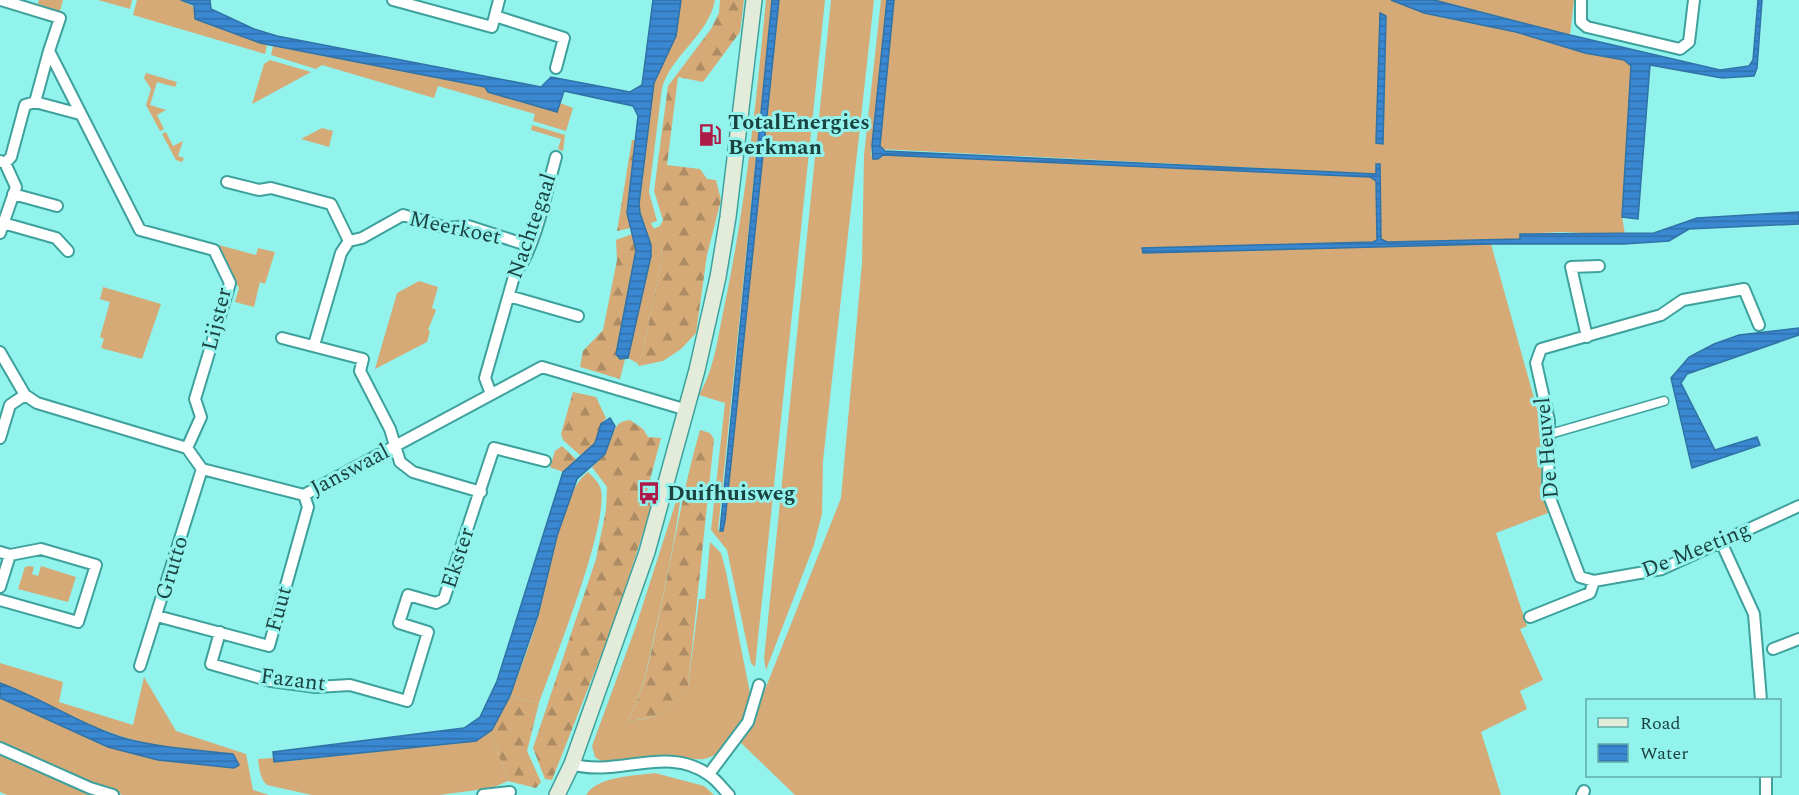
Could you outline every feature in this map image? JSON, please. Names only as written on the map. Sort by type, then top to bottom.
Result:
[{"type":"main road","points":[[557,795],[572,764],[644,562],[687,410],[718,277],[734,170],[754,0]]},
{"type":"street","points":[[1,0],[60,18],[34,102]]},
{"type":"street","points":[[393,0],[492,27],[499,0]]},
{"type":"street","points":[[1581,0],[1581,22],[1587,27],[1680,49],[1689,42],[1694,0]]},
{"type":"street","points":[[495,16],[564,38],[556,68]]},
{"type":"street","name":"Lijster","points":[[49,51],[140,230],[214,250],[230,283],[195,399],[201,417],[187,448]]},
{"type":"street","points":[[68,251],[56,238],[1,228],[15,190],[3,162],[10,157],[25,105],[34,102],[80,114]]},
{"type":"street","name":"Nachtegaal","points":[[491,393],[485,378],[515,273],[524,263],[556,157]]},
{"type":"street","points":[[227,182],[258,190],[271,188],[332,204],[349,242],[341,253],[314,345]]},
{"type":"street","points":[[15,190],[57,206]]},
{"type":"street","name":"Meerkoet","points":[[349,242],[362,238],[403,215],[447,228],[468,226],[530,246]]},
{"type":"street","points":[[1587,337],[1570,267],[1599,266]]},
{"type":"street","name":"De Heuvel","points":[[1594,581],[1580,577],[1548,493],[1551,434],[1536,363],[1541,349],[1661,315],[1683,300],[1744,289],[1759,325]]},
{"type":"street","name":"Nachtegaal","points":[[509,296],[578,316]]},
{"type":"street","points":[[282,338],[363,359],[360,371],[396,445],[400,462],[413,472],[481,492]]},
{"type":"street","points":[[0,352],[25,395],[37,403],[187,448],[202,469]]},
{"type":"street","name":"Janswaal","points":[[202,469],[304,495],[542,367],[687,410]]},
{"type":"street","points":[[0,438],[10,405],[25,395]]},
{"type":"street","points":[[1551,434],[1664,401]]},
{"type":"street","name":"Ekster","points":[[407,701],[428,632],[399,623],[408,595],[435,603],[444,599],[494,448],[544,461]]},
{"type":"street","name":"Grutto","points":[[140,666],[158,616],[202,469]]},
{"type":"street","name":"Fuut","points":[[158,616],[269,646],[308,507],[304,495]]},
{"type":"street","name":"De Meeting","points":[[1594,581],[1662,569],[1799,506]]},
{"type":"street","points":[[1721,542],[1754,614],[1761,699]]},
{"type":"street","points":[[0,587],[5,554],[41,549],[96,565],[78,622],[0,600]]},
{"type":"street","points":[[1530,617],[1590,593],[1594,581]]},
{"type":"street","name":"Fazant","points":[[220,632],[211,664],[271,681],[316,687],[350,685],[407,701]]},
{"type":"street","points":[[1773,649],[1799,639]]},
{"type":"street","points":[[709,774],[748,722],[759,685]]},
{"type":"street","points":[[0,748],[90,788],[113,795]]},
{"type":"street","points":[[572,764],[598,768],[651,761],[681,763],[709,774],[729,795]]},
{"type":"street","points":[[1766,777],[1766,795]]},
{"type":"street","points":[[483,795],[510,792]]},
{"type":"green space","points":[[39,0],[63,0],[59,14],[37,7]]},
{"type":"green space","points":[[98,0],[132,0],[130,9]]},
{"type":"green space","points":[[137,0],[181,0],[267,45],[265,54],[133,15]]},
{"type":"green space","points":[[681,0],[715,0],[705,24],[674,65],[662,88],[649,192],[657,221],[651,223],[661,243],[662,259],[642,355],[637,363],[628,358],[651,256],[651,245],[639,208],[654,83],[676,36]]},
{"type":"green space","points":[[720,0],[744,0],[740,32],[703,82],[678,77],[667,165],[700,169],[707,179],[716,180],[721,200],[707,255],[696,333],[681,349],[663,361],[639,366],[637,363],[642,355],[662,259],[661,243],[653,229],[660,226],[663,220],[654,191],[668,86],[711,29],[719,13]]},
{"type":"green space","points":[[766,0],[772,0],[718,530],[722,531],[725,521],[779,0],[825,0],[755,667],[751,663],[727,550],[711,530],[725,403],[699,395],[709,374],[715,351],[739,228]]},
{"type":"green space","points":[[831,0],[874,0],[823,461],[822,514],[814,545],[766,670],[764,659]]},
{"type":"green space","points":[[881,0],[887,0],[871,155],[878,159],[883,155],[1370,177],[1376,181],[1377,240],[1373,242],[1142,249],[1491,244],[1539,416],[1543,492],[1548,513],[1496,533],[1527,626],[1520,629],[1543,680],[1520,691],[1527,709],[1481,732],[1501,795],[795,795],[738,740],[766,687],[841,498],[862,263],[864,155]]},
{"type":"green space","points":[[894,0],[1391,0],[1424,13],[1516,32],[1585,53],[1624,60],[1632,67],[1622,216],[1625,235],[1562,232],[1521,234],[1521,239],[1387,242],[1381,239],[1380,164],[1376,164],[1376,174],[880,149]],"holes":[[[1380,14],[1386,16],[1383,144]]]},
{"type":"green space","points":[[1434,0],[1574,0],[1570,35]]},
{"type":"green space","points":[[273,46],[486,87],[488,92],[557,111],[560,103],[573,108],[566,131],[533,121],[535,114],[438,86],[434,98],[322,65],[316,69],[271,55]]},
{"type":"green space","points":[[270,60],[311,72],[252,104],[264,64]]},
{"type":"green space","points":[[146,73],[177,82],[175,87],[157,82],[150,105],[166,110],[157,115],[164,129],[160,131],[146,105],[151,89],[144,78]]},
{"type":"green space","points":[[532,125],[565,135],[563,151],[558,149],[561,139],[531,130]]},
{"type":"green space","points":[[322,128],[333,131],[329,147],[301,139]]},
{"type":"green space","points":[[166,132],[173,146],[183,141],[178,156],[184,158],[182,162],[176,160],[162,134]]},
{"type":"green space","points":[[632,140],[635,140],[627,213],[631,228],[617,231]]},
{"type":"green space","points":[[632,234],[636,250],[616,354],[620,359],[625,359],[620,379],[580,367],[583,351],[603,330],[617,260],[616,240]]},
{"type":"green space","points":[[215,244],[256,255],[258,248],[275,252],[265,284],[260,282],[254,307],[235,302],[239,288]]},
{"type":"green space","points":[[419,281],[438,287],[432,308],[436,310],[428,330],[430,331],[427,342],[375,369],[397,293]]},
{"type":"green space","points":[[103,287],[161,304],[142,359],[101,348],[104,339],[100,337],[110,302],[100,299]]},
{"type":"green space","points":[[573,392],[596,397],[606,418],[601,424],[595,443],[581,456],[563,440],[561,434]]},
{"type":"green space","points":[[630,420],[643,429],[648,437],[661,438],[647,491],[650,492],[652,505],[615,620],[552,780],[545,779],[533,748],[596,559],[606,510],[607,487],[592,467],[608,448],[616,427]]},
{"type":"green space","points":[[700,430],[710,433],[714,439],[688,687],[677,702],[663,712],[647,718],[628,720],[647,669],[683,498]]},
{"type":"green space","points":[[562,446],[577,460],[563,472],[550,467],[555,451]]},
{"type":"green space","points":[[588,472],[600,487],[601,508],[588,563],[567,627],[539,703],[510,696],[538,617],[562,518],[578,483]]},
{"type":"green space","points":[[678,495],[681,495],[673,545],[648,663],[638,698],[628,720],[647,719],[663,712],[683,695],[688,687],[699,599],[705,599],[710,542],[721,553],[726,572],[750,693],[749,708],[743,721],[726,744],[708,758],[668,756],[607,762],[595,757],[592,746],[636,626]]},
{"type":"green space","points":[[41,566],[76,577],[68,602],[18,589],[25,567],[34,567],[32,574],[38,576]]},
{"type":"green space","points":[[0,663],[63,682],[59,702],[133,725],[144,677],[176,731],[246,754],[253,790],[269,795],[123,795],[93,786],[0,745],[0,698],[108,747],[159,760],[234,768],[239,765],[232,754],[153,745],[81,722],[0,683]]},
{"type":"green space","points":[[510,696],[539,703],[527,751],[541,782],[536,788],[508,781],[490,731]]},
{"type":"green space","points":[[490,731],[508,781],[492,788],[439,795],[312,795],[267,785],[261,776],[258,759],[273,758],[274,762],[280,762],[476,741]]},
{"type":"green space","points":[[0,753],[97,795],[7,795],[0,792]]},
{"type":"green space","points":[[655,773],[704,786],[714,795],[586,795],[591,789],[607,780]]},
{"type":"water","points":[[181,0],[210,0],[211,9],[254,29],[277,36],[541,87],[551,77],[630,92],[642,85],[653,0],[681,0],[676,36],[654,83],[639,204],[651,245],[651,256],[628,358],[620,359],[616,354],[636,250],[627,213],[638,116],[633,106],[564,91],[557,112],[488,92],[485,87],[260,43],[195,19],[194,5]]},
{"type":"water","points":[[772,0],[779,0],[725,521],[723,531],[720,531]]},
{"type":"water","points":[[887,0],[894,0],[880,146],[885,151],[1376,174],[1376,164],[1380,164],[1381,239],[1387,242],[1520,239],[1520,234],[1654,233],[1697,218],[1799,212],[1799,224],[1689,229],[1669,241],[1624,244],[1491,244],[1143,253],[1142,248],[1373,242],[1377,240],[1376,181],[1370,177],[883,155],[878,159],[873,159],[872,145]]},
{"type":"water","points":[[1391,0],[1434,0],[1720,70],[1749,66],[1753,60],[1758,0],[1762,0],[1757,68],[1754,76],[1722,78],[1650,65],[1638,219],[1622,217],[1631,66],[1624,60],[1585,53],[1516,32],[1424,13]]},
{"type":"water","points":[[1380,13],[1386,16],[1383,144],[1376,143]]},
{"type":"water","points":[[1799,328],[1799,335],[1687,374],[1681,383],[1715,450],[1757,437],[1760,445],[1692,468],[1671,378],[1689,357],[1714,344],[1739,335]]},
{"type":"water","points":[[610,418],[615,426],[605,454],[577,479],[557,536],[538,615],[510,696],[492,730],[476,741],[274,762],[273,752],[464,728],[480,717],[497,681],[563,472],[595,443],[601,424]]},
{"type":"water","points":[[0,683],[110,734],[153,745],[233,754],[239,765],[234,768],[158,760],[108,747],[0,698]]},
{"type":"place","name":"TotalEnergies Berkman","points":[[710,135]]},
{"type":"place","name":"Duifhuisweg","points":[[649,493]]}]
